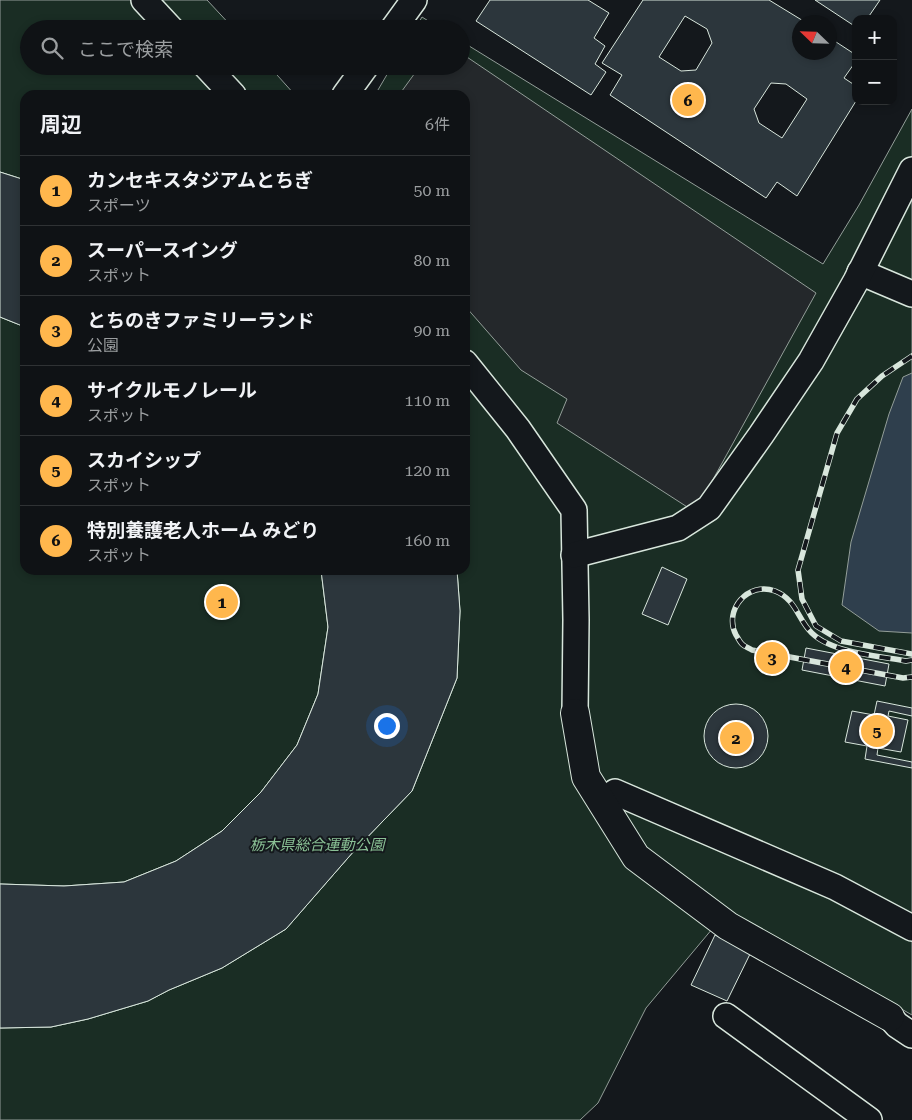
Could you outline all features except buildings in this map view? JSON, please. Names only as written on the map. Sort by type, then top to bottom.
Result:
[{"type":"street","points":[[144,0],[163,20]]},
{"type":"street","points":[[400,20],[414,0]]},
{"type":"street","points":[[214,75],[228,90]]},
{"type":"street","points":[[349,90],[360,75]]},
{"type":"street","points":[[574,554],[678,528],[709,508],[811,360],[860,272],[912,170]]},
{"type":"street","points":[[860,272],[912,294]]},
{"type":"street","points":[[470,369],[518,429],[574,510],[575,712],[586,777],[636,857],[728,926],[901,1020],[897,1024],[912,1035]]},
{"type":"street","points":[[615,792],[835,887],[912,928]]},
{"type":"street","points":[[726,1016],[869,1120]]},
{"type":"green space","name":"栃木県総合運動公園","points":[[0,0],[207,0],[226,20],[20,20],[20,75],[277,75],[291,90],[20,90],[20,575],[470,575],[470,90],[378,90],[387,75],[470,75],[470,47],[823,264],[859,205],[912,109],[912,1015],[728,910],[646,1008],[598,1103],[580,1120],[0,1120]]},
{"type":"shaded area","points":[[470,59],[816,293],[695,512],[557,423],[567,399],[521,370],[470,312],[470,90],[403,90],[413,75],[470,75]]},
{"type":"water","points":[[912,373],[912,633],[879,631],[842,605],[851,542],[889,414],[903,377]]},
{"type":"railway","points":[[912,356],[882,376],[857,399],[837,433],[798,570],[802,599],[816,626],[841,641],[912,654]]},
{"type":"railway","points":[[912,660],[906,661],[868,655],[828,644],[809,630],[787,598],[775,591],[765,589],[747,594],[740,600],[733,616],[733,626],[736,635],[744,646],[752,650],[903,678],[912,677]]},
{"type":"place","name":"特別養護老人ホーム みどり","points":[[688,100]]},
{"type":"place","name":"カンセキスタジアムとちぎ","points":[[222,602]]},
{"type":"place","name":"とちのきファミリーランド","points":[[772,658]]},
{"type":"place","name":"サイクルモノレール","points":[[846,667]]},
{"type":"place","name":"スカイシップ","points":[[877,731]]},
{"type":"place","name":"スーパースイング","points":[[736,738]]}]
